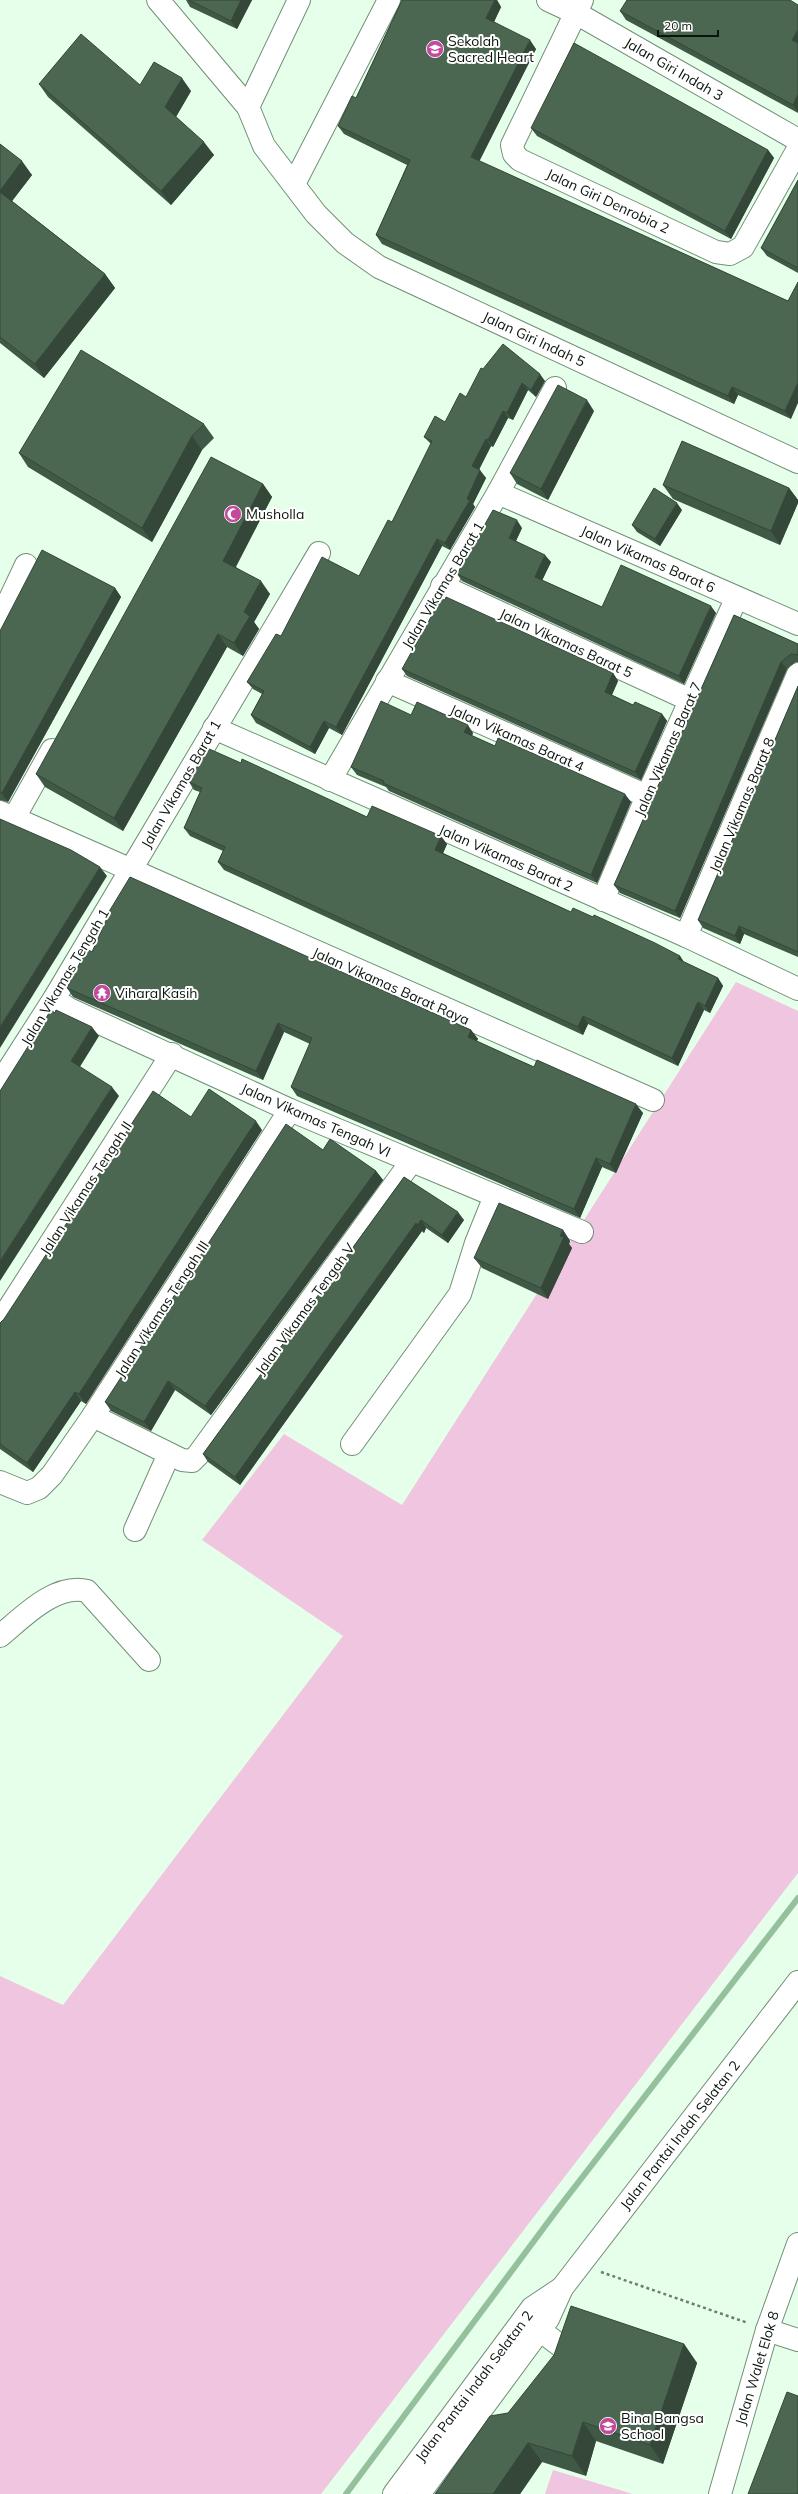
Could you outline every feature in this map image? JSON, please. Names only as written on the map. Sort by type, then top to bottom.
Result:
[{"type":"street","name":"Jalan Giri Indah 5","points":[[158,0],[248,107],[264,146],[316,214],[345,243],[379,267],[798,462]]},
{"type":"street","points":[[248,107],[299,0]]},
{"type":"street","points":[[294,184],[389,0]]},
{"type":"street","name":"Jalan Giri Indah 3","points":[[548,0],[579,7],[798,140]]},
{"type":"street","name":"Jalan Giri Denrobia 2","points":[[579,7],[512,145],[514,154],[520,160],[716,252],[730,254],[743,247],[798,149]]},
{"type":"street","name":"Jalan Vikamas Barat 1","points":[[330,780],[442,586],[498,493],[555,388]]},
{"type":"street","name":"Jalan Vikamas Barat 6","points":[[498,493],[736,599],[798,624]]},
{"type":"street","name":"Jalan Vikamas Barat 1","points":[[130,871],[319,553]]},
{"type":"street","points":[[0,620],[26,565]]},
{"type":"street","name":"Jalan Vikamas Barat 5","points":[[442,586],[690,700]]},
{"type":"street","name":"Jalan Vikamas Barat 7","points":[[603,900],[647,796],[736,599]]},
{"type":"street","name":"Jalan Vikamas Barat 8","points":[[686,936],[798,674]]},
{"type":"street","name":"Jalan Vikamas Barat 4","points":[[387,681],[647,796]]},
{"type":"street","name":"Jalan Vikamas Barat 2","points":[[214,728],[796,984]]},
{"type":"street","points":[[7,815],[60,735]]},
{"type":"street","name":"Jalan Vikamas Barat Raya","points":[[7,815],[130,871],[653,1100]]},
{"type":"street","name":"Jalan Vikamas Tengah 1","points":[[0,1083],[54,999],[130,871]]},
{"type":"street","name":"Jalan Vikamas Tengah VI","points":[[54,999],[69,1009],[172,1054],[290,1110],[411,1162],[582,1232]]},
{"type":"street","name":"Jalan Vikamas Tengah II","points":[[0,1322],[172,1054]]},
{"type":"street","name":"Jalan Vikamas Tengah III","points":[[0,1482],[22,1492],[32,1492],[52,1475],[93,1416],[290,1110]]},
{"type":"street","name":"Jalan Vikamas Tengah V","points":[[169,1454],[182,1460],[192,1461],[198,1455],[411,1162]]},
{"type":"street","points":[[352,1444],[460,1294],[476,1243],[495,1196]]},
{"type":"street","points":[[93,1416],[169,1454],[135,1530]]},
{"type":"street","points":[[0,1636],[34,1608],[66,1590],[78,1589],[88,1591],[149,1660]]},
{"type":"street","name":"Jalan Pantai Indah Selatan 2","points":[[394,2494],[532,2324],[548,2319],[562,2288],[798,1982]]},
{"type":"street","name":"Jalan Walet Elok 8","points":[[720,2494],[767,2330],[798,2244]]},
{"type":"street","points":[[532,2324],[562,2347]]},
{"type":"street","name":"Jalan Pantai Indah Selatan 2","points":[[419,2494],[532,2324]]},
{"type":"street","points":[[767,2330],[798,2340]]},
{"type":"path","points":[[580,2264],[767,2330]]},
{"type":"shaded area","points":[[736,982],[798,1011],[798,1873],[321,2494],[0,2494],[0,1976],[63,2005],[343,1636],[202,1540],[284,1434],[402,1505]]},
{"type":"shaded area","points":[[553,2470],[633,2494],[545,2494]]},
{"type":"building","points":[[189,0],[241,0],[231,21]]},
{"type":"building","points":[[402,0],[495,0],[486,18],[530,40],[471,157],[788,301],[798,282],[798,382],[785,411],[732,387],[728,396],[376,235],[410,160],[338,126],[352,96],[356,98]]},
{"type":"building","points":[[627,0],[790,0],[798,5],[798,30],[792,40],[798,43],[798,95],[793,105],[620,11]]},
{"type":"building","points":[[81,34],[140,85],[154,62],[182,78],[165,107],[204,142],[161,191],[39,84]]},
{"type":"building","points":[[574,43],[768,150],[725,231],[531,128]]},
{"type":"building","points":[[0,144],[22,161],[0,191]]},
{"type":"building","points":[[798,180],[798,268],[761,248]]},
{"type":"building","points":[[0,192],[105,274],[35,364],[0,337]]},
{"type":"building","points":[[503,344],[540,374],[531,390],[522,383],[507,413],[503,411],[488,440],[486,439],[472,466],[480,470],[467,499],[470,500],[445,543],[437,539],[336,727],[324,721],[310,747],[251,715],[264,691],[247,682],[276,634],[281,636],[322,557],[359,576],[388,520],[392,522],[432,441],[424,437],[435,416],[445,422],[460,393],[466,397],[481,368],[483,369]]},
{"type":"building","points":[[81,350],[204,424],[192,436],[142,528],[19,453]]},
{"type":"building","points":[[558,385],[587,400],[541,489],[510,473]]},
{"type":"building","points":[[682,441],[789,488],[771,531],[663,485]]},
{"type":"building","points":[[211,457],[263,484],[223,561],[261,581],[244,612],[250,616],[234,643],[218,634],[114,818],[36,774]]},
{"type":"building","points":[[654,488],[677,503],[655,539],[632,525]]},
{"type":"building","points":[[493,510],[517,520],[509,538],[545,555],[535,577],[602,607],[621,565],[711,606],[679,676],[457,574]]},
{"type":"building","points":[[42,550],[115,588],[2,793],[0,792],[0,631]]},
{"type":"building","points":[[446,597],[613,673],[605,692],[633,705],[635,702],[662,714],[635,772],[402,669],[441,599],[445,600]]},
{"type":"building","points":[[734,615],[798,644],[798,655],[791,654],[781,662],[675,911],[614,885]]},
{"type":"building","points":[[798,686],[798,952],[739,926],[735,936],[698,920]]},
{"type":"building","points":[[381,701],[411,715],[417,702],[468,725],[464,732],[495,746],[498,738],[625,794],[591,875],[383,783],[384,781],[351,767]]},
{"type":"building","points":[[207,748],[241,763],[242,759],[367,817],[372,806],[441,836],[435,850],[571,912],[573,908],[593,917],[594,915],[655,943],[680,956],[678,959],[718,978],[705,1006],[698,1002],[672,1058],[583,1016],[578,1027],[218,862],[225,847],[184,828],[202,788],[189,782]]},
{"type":"building","points":[[0,819],[71,850],[100,867],[0,1027]]},
{"type":"building","points":[[130,877],[471,1030],[468,1037],[516,1059],[534,1067],[537,1060],[636,1104],[610,1164],[596,1158],[574,1209],[291,1087],[312,1038],[278,1023],[256,1071],[67,988],[87,949],[92,952],[108,916],[107,915]]},
{"type":"building","points":[[51,1010],[55,1013],[56,1010],[92,1027],[71,1061],[112,1087],[0,1261],[0,1091]]},
{"type":"building","points":[[209,1089],[256,1121],[79,1394],[75,1392],[27,1463],[0,1444],[0,1323],[153,1091],[191,1117]]},
{"type":"building","points":[[286,1124],[323,1150],[330,1139],[376,1171],[205,1406],[168,1381],[144,1422],[105,1402]]},
{"type":"building","points":[[404,1177],[458,1212],[442,1235],[421,1220],[418,1225],[416,1223],[235,1477],[203,1454]]},
{"type":"building","points":[[499,1203],[563,1230],[560,1236],[564,1237],[541,1288],[474,1258]]},
{"type":"building","points":[[571,2306],[684,2344],[650,2445],[583,2422],[572,2456],[528,2443],[493,2494],[435,2494],[490,2416],[508,2413],[554,2355]]},
{"type":"building","points":[[787,2392],[798,2396],[798,2494],[748,2494]]},
{"type":"waterway","points":[[346,2494],[557,2210],[798,1898]]},
{"type":"place","name":"Sekolah Sacred Heart","points":[[435,49]]},
{"type":"place","name":"Musholla","points":[[233,514]]},
{"type":"place","name":"Vihara Kasih","points":[[102,993]]},
{"type":"place","name":"Bina Bangsa School","points":[[608,2426]]}]
